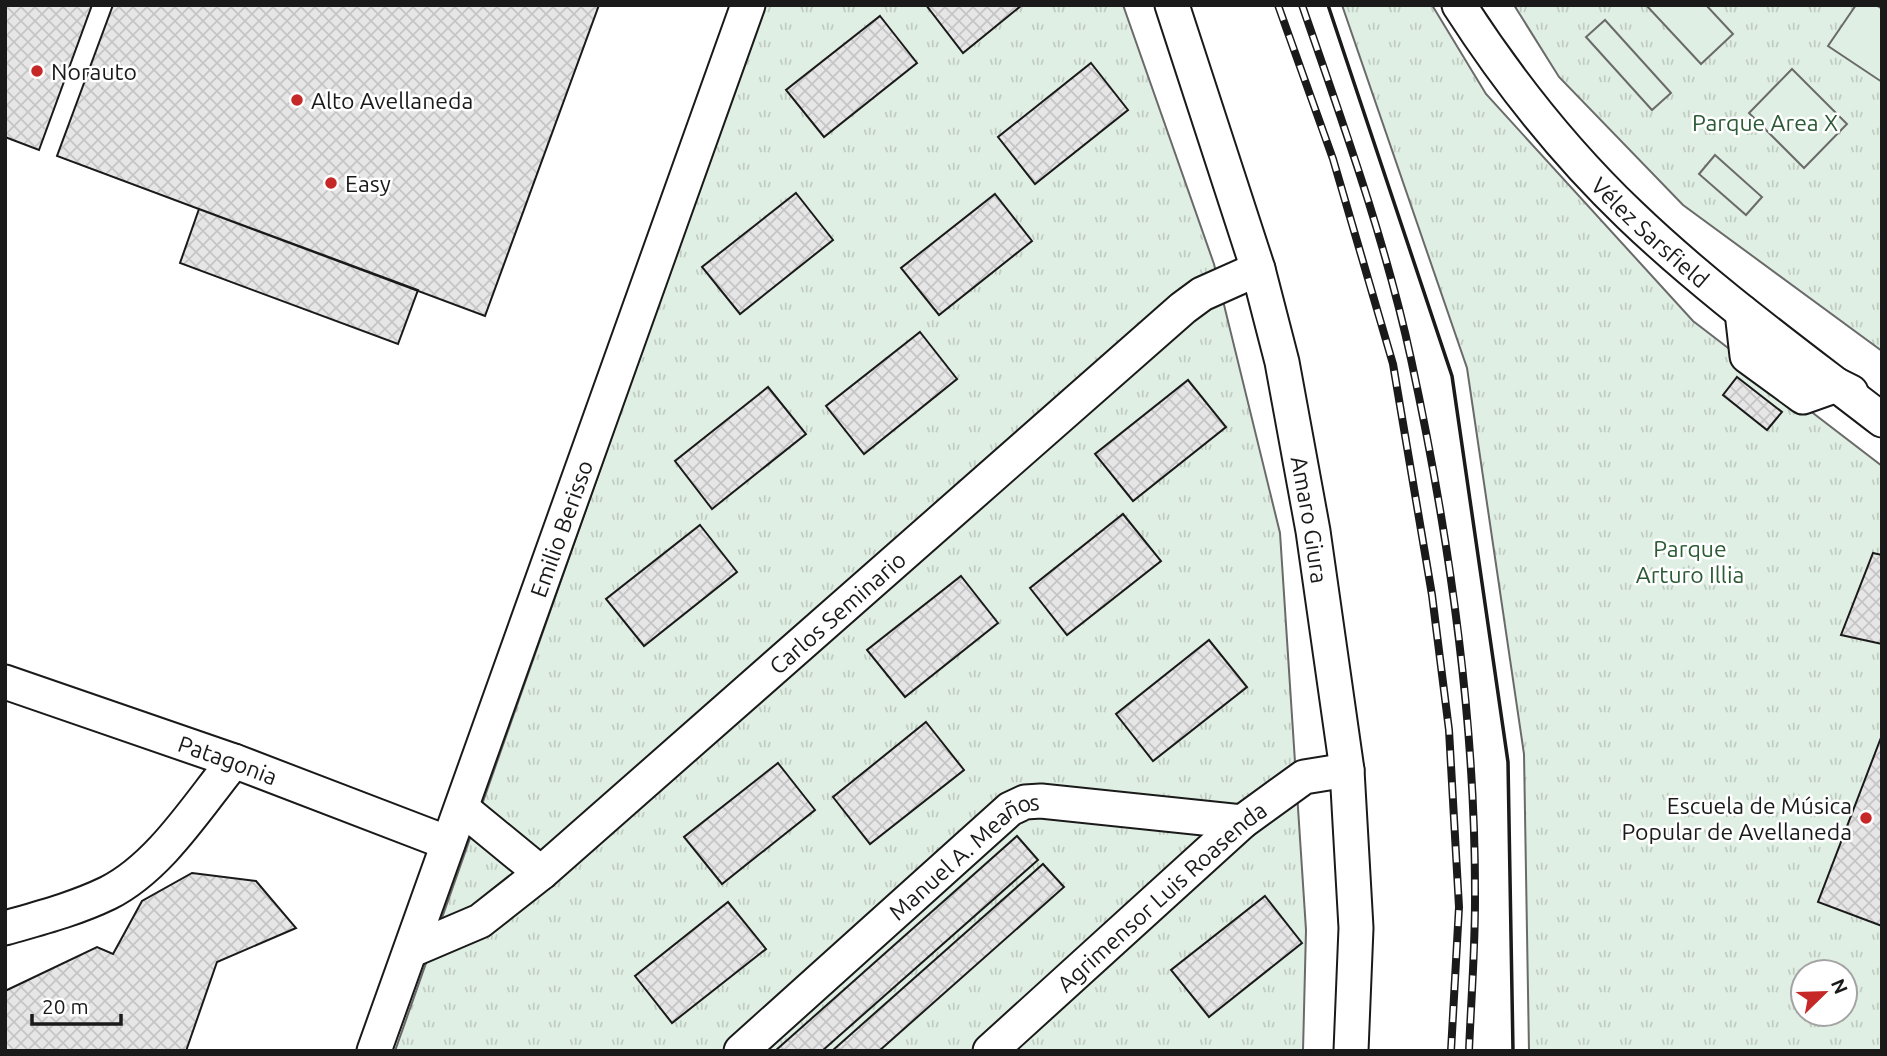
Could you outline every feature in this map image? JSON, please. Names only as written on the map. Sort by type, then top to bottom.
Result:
[{"type":"street","name":"Emilio Berisso","points":[[374,1051],[448,843],[463,809],[748,5]]},
{"type":"street","name":"Amaro Giura","points":[[1172,5],[1258,269],[1298,442],[1331,642],[1347,771],[1356,928],[1352,1051]]},
{"type":"street","name":"Vélez Sarsfield","points":[[1459,5],[1527,102],[1617,203],[1742,312],[1882,420]]},
{"type":"street","name":"Carlos Seminario","points":[[412,950],[480,921],[541,873],[1183,307],[1202,294],[1258,269]]},
{"type":"street","points":[[1837,385],[1882,406]]},
{"type":"street","name":"Patagonia","points":[[5,682],[234,761],[448,843]]},
{"type":"street","points":[[5,928],[49,916],[109,892],[136,873],[161,849],[234,761]]},
{"type":"street","name":"Agrimensor Luis Roasenda","points":[[990,1051],[1242,822],[1304,777],[1347,771]]},
{"type":"street","name":"Manuel A. Meaños","points":[[741,1051],[1010,809],[1025,802],[1041,801],[1242,822]]},
{"type":"street","points":[[463,809],[541,873]]},
{"type":"green space","points":[[764,5],[1123,5],[1214,264],[1280,533],[1306,930],[1303,1051],[395,1051]]},
{"type":"green space","name":"Parque Arturo Illia","points":[[1342,5],[1432,5],[1486,94],[1693,321],[1882,466],[1882,1051],[1529,1051],[1524,754],[1467,368]]},
{"type":"green space","name":"Parque Area X","points":[[1514,5],[1882,5],[1882,351],[1683,205],[1559,77]]},
{"type":"green space","points":[[1646,5],[1706,5],[1733,34],[1701,64]]},
{"type":"green space","points":[[1856,5],[1876,5],[1882,9],[1882,82],[1828,46]]},
{"type":"green space","points":[[1605,20],[1671,93],[1652,110],[1586,37]]},
{"type":"green space","points":[[1792,69],[1847,124],[1804,168],[1749,113]]},
{"type":"green space","points":[[1715,155],[1762,197],[1746,215],[1699,174]]},
{"type":"building","name":"Norauto","points":[[5,5],[92,5],[39,150],[5,137]]},
{"type":"building","name":"Easy","points":[[113,5],[599,5],[485,316],[57,156]]},
{"type":"building","points":[[926,5],[1022,5],[963,53]]},
{"type":"building","points":[[880,16],[917,63],[824,137],[786,90]]},
{"type":"building","points":[[1091,63],[1128,110],[1035,184],[998,137]]},
{"type":"building","points":[[796,193],[833,240],[740,314],[702,267]]},
{"type":"building","points":[[995,194],[1032,241],[939,315],[901,268]]},
{"type":"building","points":[[199,209],[418,290],[398,344],[180,263]]},
{"type":"building","points":[[920,332],[957,379],[864,454],[826,406]]},
{"type":"building","points":[[1737,377],[1782,412],[1767,430],[1723,395]]},
{"type":"building","points":[[1188,380],[1226,427],[1133,501],[1095,454]]},
{"type":"building","points":[[768,387],[806,434],[712,509],[675,461]]},
{"type":"building","points":[[1123,514],[1161,561],[1067,635],[1030,588]]},
{"type":"building","points":[[700,525],[737,572],[644,646],[606,599]]},
{"type":"building","points":[[1873,553],[1882,555],[1882,644],[1841,635]]},
{"type":"building","points":[[961,576],[998,623],[905,697],[867,650]]},
{"type":"building","points":[[1209,640],[1247,687],[1153,761],[1116,714]]},
{"type":"building","points":[[926,722],[964,770],[870,844],[833,797]]},
{"type":"building","name":"Escuela de Música Popular de Avellaneda","points":[[1882,735],[1882,926],[1818,902]]},
{"type":"building","points":[[778,763],[815,810],[722,884],[684,837]]},
{"type":"building","points":[[1017,836],[1038,860],[822,1051],[775,1051]]},
{"type":"building","points":[[1043,864],[1064,887],[879,1051],[832,1051]]},
{"type":"building","points":[[192,873],[256,881],[296,928],[217,962],[186,1051],[5,1051],[5,991],[97,947],[113,954],[142,901]]},
{"type":"building","points":[[1265,896],[1302,943],[1209,1017],[1171,970]]},
{"type":"building","points":[[728,902],[766,949],[672,1023],[635,976]]},
{"type":"railway","points":[[1278,5],[1333,159],[1393,364],[1432,595],[1449,730],[1459,907],[1451,1051]]},
{"type":"railway","points":[[1302,5],[1362,180],[1389,269],[1425,425],[1448,560],[1465,696],[1474,833],[1475,920],[1469,1051]]},
{"type":"wall","points":[[1328,5],[1452,376],[1508,762],[1513,1051]]},
{"type":"place","name":"Norauto","points":[[37,71]]},
{"type":"place","name":"Alto Avellaneda","points":[[297,100]]},
{"type":"place","name":"Easy","points":[[331,183]]},
{"type":"place","name":"Escuela de Música Popular de Avellaneda","points":[[1866,818]]}]
